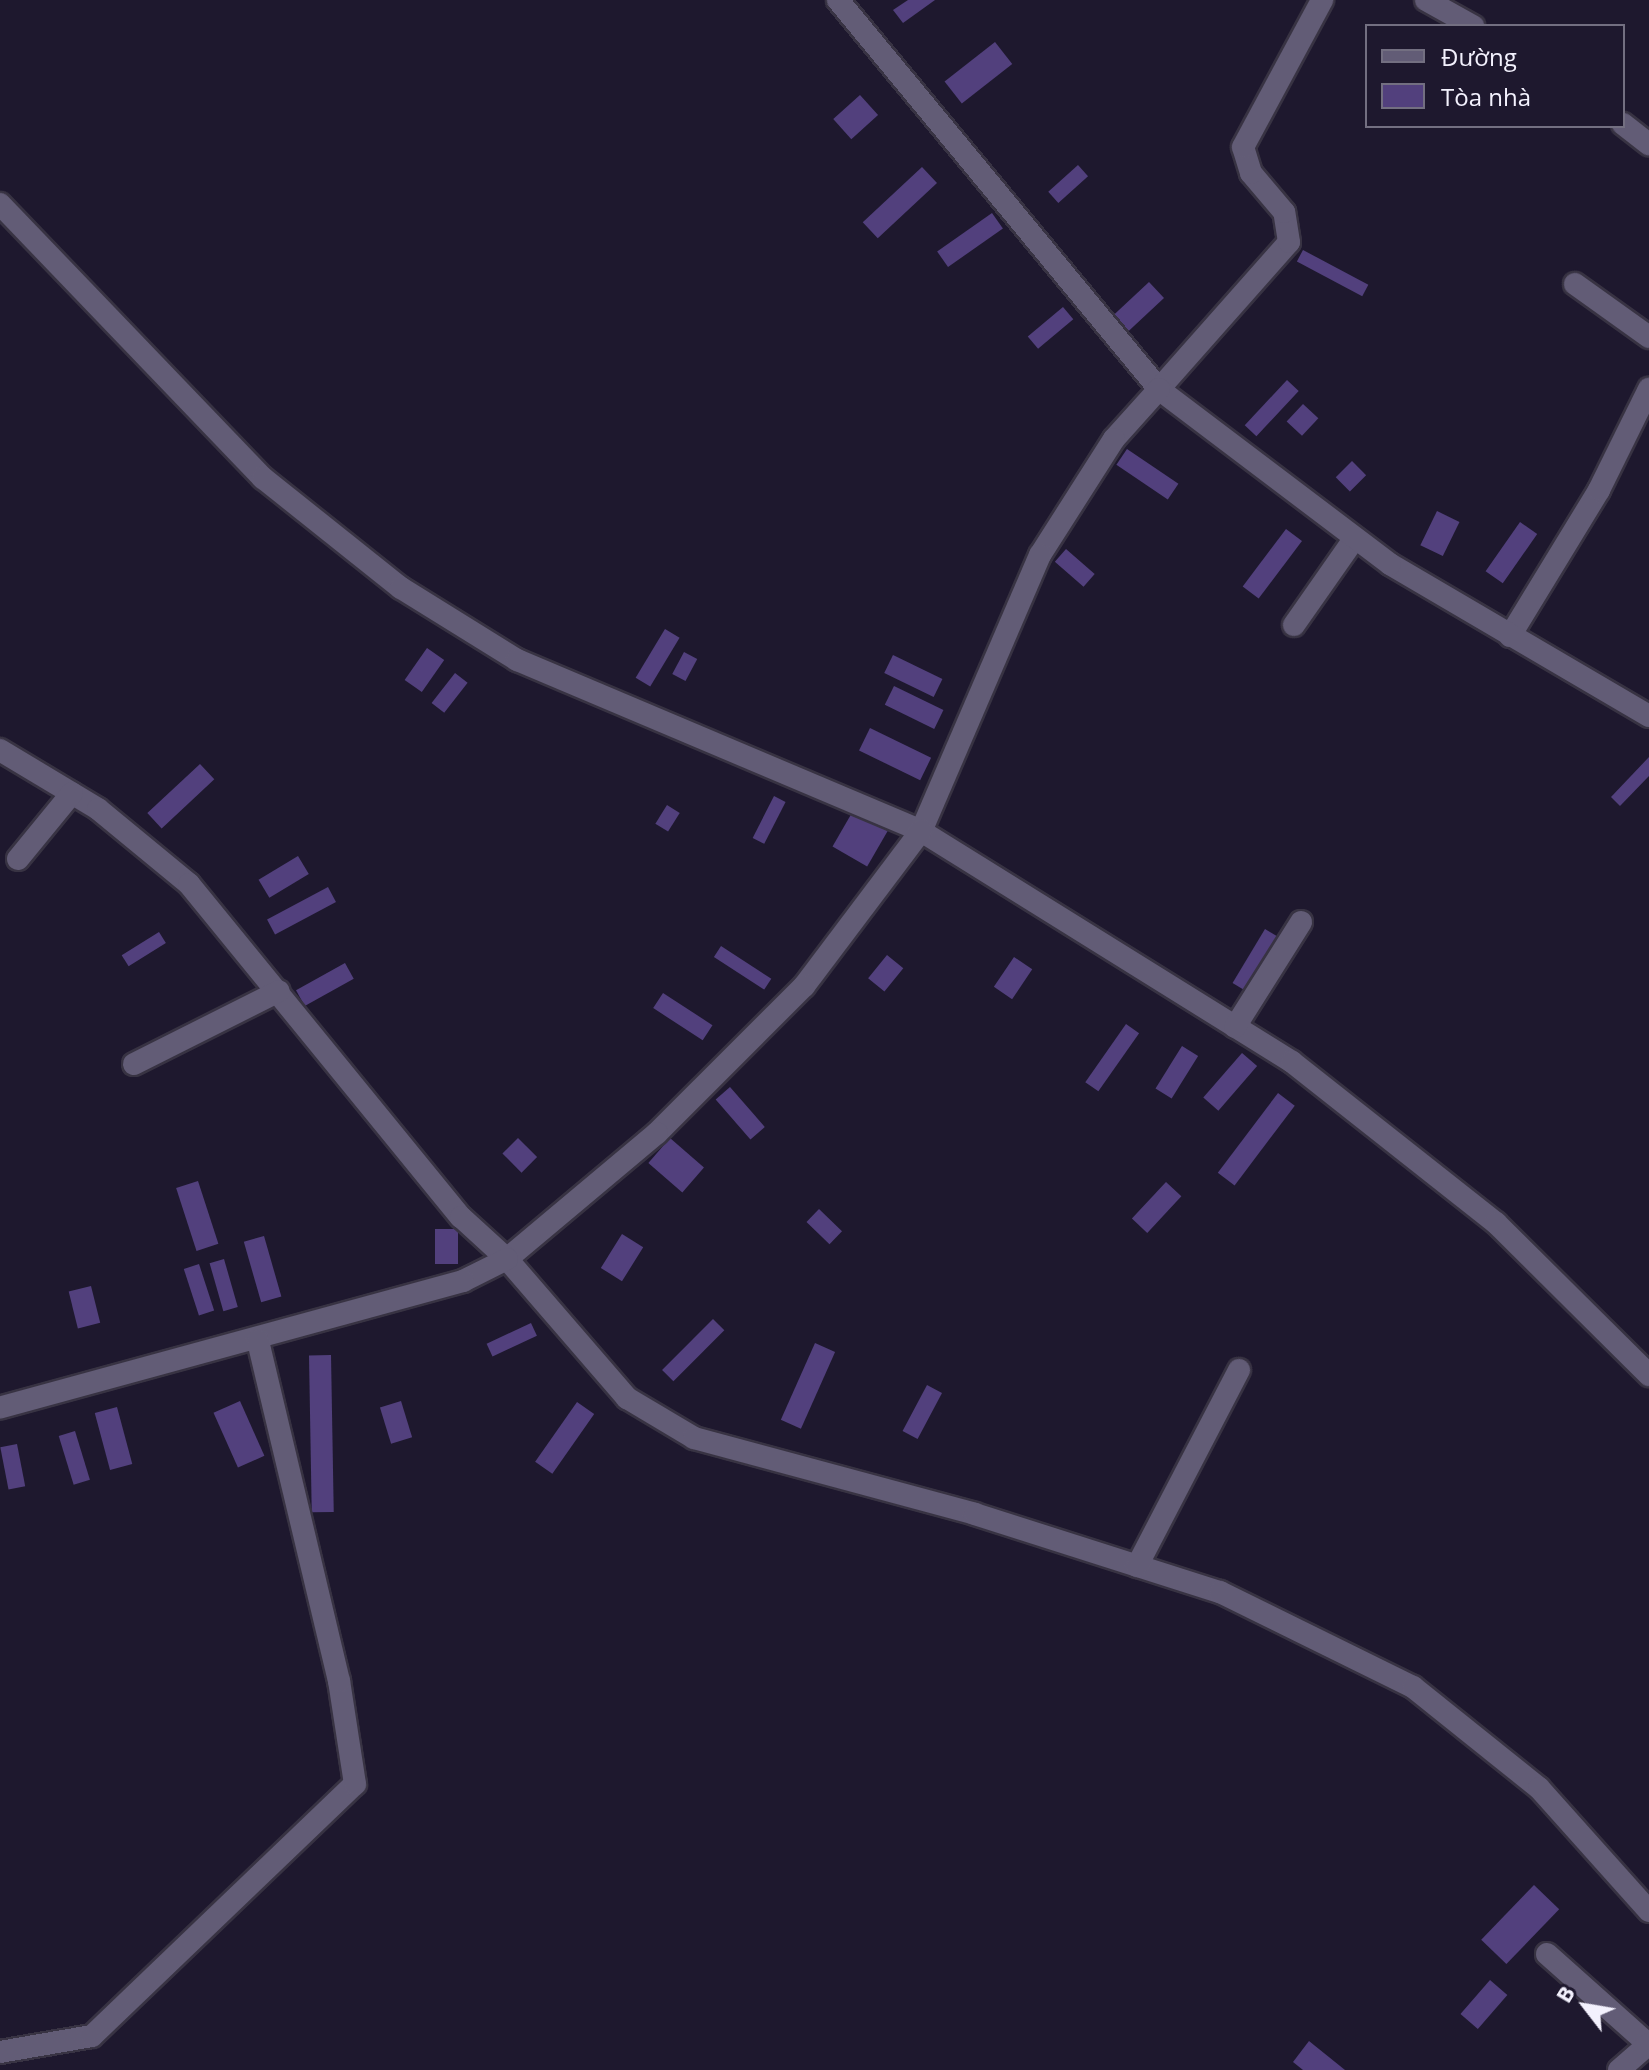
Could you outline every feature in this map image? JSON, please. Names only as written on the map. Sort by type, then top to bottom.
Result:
[{"type":"street","points":[[838,0],[1159,389],[1355,538],[1510,636],[1649,716]]},
{"type":"street","points":[[0,1408],[258,1340],[463,1281],[507,1259],[657,1133],[804,986],[921,831],[1040,555],[1114,439],[1289,242],[1284,212],[1251,173],[1243,147],[1322,0]]},
{"type":"street","points":[[1426,0],[1469,24]]},
{"type":"street","points":[[1625,126],[1649,144]]},
{"type":"street","points":[[0,204],[263,478],[401,588],[517,660],[921,831],[1235,1027],[1369,1117],[1485,1213],[1649,1375]]},
{"type":"street","points":[[1575,284],[1649,337]]},
{"type":"street","points":[[1510,636],[1599,490],[1649,389]]},
{"type":"street","points":[[1294,625],[1355,538]]},
{"type":"street","points":[[0,750],[72,793],[189,884],[461,1217],[507,1259],[627,1398],[694,1438],[1220,1592],[1413,1687],[1539,1788],[1649,1911]]},
{"type":"street","points":[[18,859],[72,793]]},
{"type":"street","points":[[1235,1027],[1301,922]]},
{"type":"street","points":[[134,1064],[279,991]]},
{"type":"street","points":[[0,2052],[92,2036],[355,1784],[339,1681],[258,1340]]},
{"type":"street","points":[[1137,1566],[1239,1370]]},
{"type":"street","points":[[1547,1954],[1649,2045],[1619,2070]]},
{"type":"building","points":[[908,0],[935,0],[903,23],[893,10]]},
{"type":"building","points":[[995,42],[1012,64],[962,103],[945,81]]},
{"type":"building","points":[[860,95],[878,115],[851,139],[833,119]]},
{"type":"building","points":[[1078,165],[1088,176],[1058,203],[1048,192]]},
{"type":"building","points":[[922,167],[937,183],[878,238],[863,222]]},
{"type":"building","points":[[992,213],[1003,229],[948,267],[937,251]]},
{"type":"building","points":[[1303,250],[1368,285],[1362,296],[1297,261]]},
{"type":"building","points":[[1149,282],[1164,298],[1126,334],[1111,317]]},
{"type":"building","points":[[1063,307],[1073,319],[1038,349],[1028,337]]},
{"type":"building","points":[[1287,380],[1299,391],[1256,436],[1245,425]]},
{"type":"building","points":[[1303,404],[1318,418],[1302,436],[1287,422]]},
{"type":"building","points":[[1127,449],[1178,484],[1168,499],[1116,465]]},
{"type":"building","points":[[1352,461],[1366,475],[1350,491],[1336,477]]},
{"type":"building","points":[[1437,511],[1459,522],[1443,556],[1420,545]]},
{"type":"building","points":[[1520,522],[1537,534],[1503,583],[1486,571]]},
{"type":"building","points":[[1286,529],[1302,541],[1259,599],[1243,587]]},
{"type":"building","points":[[1066,549],[1095,574],[1084,587],[1055,562]]},
{"type":"building","points":[[665,629],[680,638],[650,687],[636,678]]},
{"type":"building","points":[[427,648],[444,660],[422,692],[405,680]]},
{"type":"building","points":[[684,652],[697,659],[686,681],[672,674]]},
{"type":"building","points":[[893,655],[942,679],[934,697],[884,673]]},
{"type":"building","points":[[455,673],[468,683],[444,713],[432,703]]},
{"type":"building","points":[[894,686],[943,710],[934,729],[885,705]]},
{"type":"building","points":[[870,728],[931,758],[920,780],[859,750]]},
{"type":"building","points":[[1649,757],[1649,776],[1620,806],[1611,797]]},
{"type":"building","points":[[200,764],[214,779],[162,828],[147,813]]},
{"type":"building","points":[[774,796],[786,802],[764,844],[753,838]]},
{"type":"building","points":[[667,805],[680,813],[668,832],[655,824]]},
{"type":"building","points":[[853,811],[888,831],[867,867],[832,847]]},
{"type":"building","points":[[298,856],[309,874],[269,898],[259,880]]},
{"type":"building","points":[[328,887],[336,902],[275,934],[267,919]]},
{"type":"building","points":[[1265,929],[1280,938],[1247,992],[1233,983]]},
{"type":"building","points":[[159,932],[166,943],[129,966],[122,955]]},
{"type":"building","points":[[721,946],[771,979],[764,990],[714,957]]},
{"type":"building","points":[[887,955],[903,968],[884,992],[868,978]]},
{"type":"building","points":[[1014,957],[1032,969],[1012,999],[994,987]]},
{"type":"building","points":[[345,963],[354,979],[305,1006],[296,990]]},
{"type":"building","points":[[663,993],[712,1025],[703,1040],[653,1008]]},
{"type":"building","points":[[1126,1024],[1139,1033],[1098,1091],[1085,1082]]},
{"type":"building","points":[[1182,1046],[1198,1056],[1172,1098],[1156,1088]]},
{"type":"building","points":[[1242,1053],[1257,1066],[1218,1111],[1203,1098]]},
{"type":"building","points":[[730,1087],[765,1127],[750,1139],[716,1099]]},
{"type":"building","points":[[1278,1093],[1295,1106],[1235,1186],[1218,1173]]},
{"type":"building","points":[[518,1138],[537,1157],[522,1173],[502,1154]]},
{"type":"building","points":[[670,1138],[704,1168],[682,1192],[648,1163]]},
{"type":"building","points":[[198,1181],[218,1244],[197,1251],[176,1188]]},
{"type":"building","points":[[1166,1182],[1181,1196],[1147,1233],[1132,1219]]},
{"type":"building","points":[[819,1209],[842,1231],[830,1244],[806,1222]]},
{"type":"building","points":[[435,1229],[458,1229],[458,1264],[435,1264]]},
{"type":"building","points":[[622,1234],[643,1247],[622,1281],[601,1268]]},
{"type":"building","points":[[264,1236],[281,1297],[261,1302],[244,1242]]},
{"type":"building","points":[[224,1259],[238,1307],[223,1311],[210,1263]]},
{"type":"building","points":[[199,1264],[214,1311],[199,1316],[184,1269]]},
{"type":"building","points":[[91,1286],[100,1323],[78,1328],[69,1292]]},
{"type":"building","points":[[713,1319],[724,1330],[673,1381],[662,1370]]},
{"type":"building","points":[[531,1323],[537,1336],[493,1356],[487,1344]]},
{"type":"building","points":[[815,1343],[835,1352],[801,1429],[781,1420]]},
{"type":"building","points":[[309,1355],[331,1355],[334,1512],[312,1512]]},
{"type":"building","points":[[927,1385],[942,1393],[918,1439],[903,1431]]},
{"type":"building","points":[[240,1401],[264,1456],[238,1468],[214,1413]]},
{"type":"building","points":[[401,1401],[412,1437],[391,1444],[380,1407]]},
{"type":"building","points":[[577,1402],[594,1414],[552,1474],[535,1462]]},
{"type":"building","points":[[117,1407],[132,1464],[110,1470],[95,1413]]},
{"type":"building","points":[[75,1431],[90,1480],[74,1485],[59,1436]]},
{"type":"building","points":[[17,1444],[25,1486],[9,1489],[0,1447]]},
{"type":"building","points":[[1534,1885],[1559,1909],[1506,1964],[1481,1940]]},
{"type":"building","points":[[1490,1980],[1507,1995],[1478,2029],[1460,2014]]},
{"type":"building","points":[[1309,2041],[1345,2070],[1303,2070],[1293,2062]]}]
